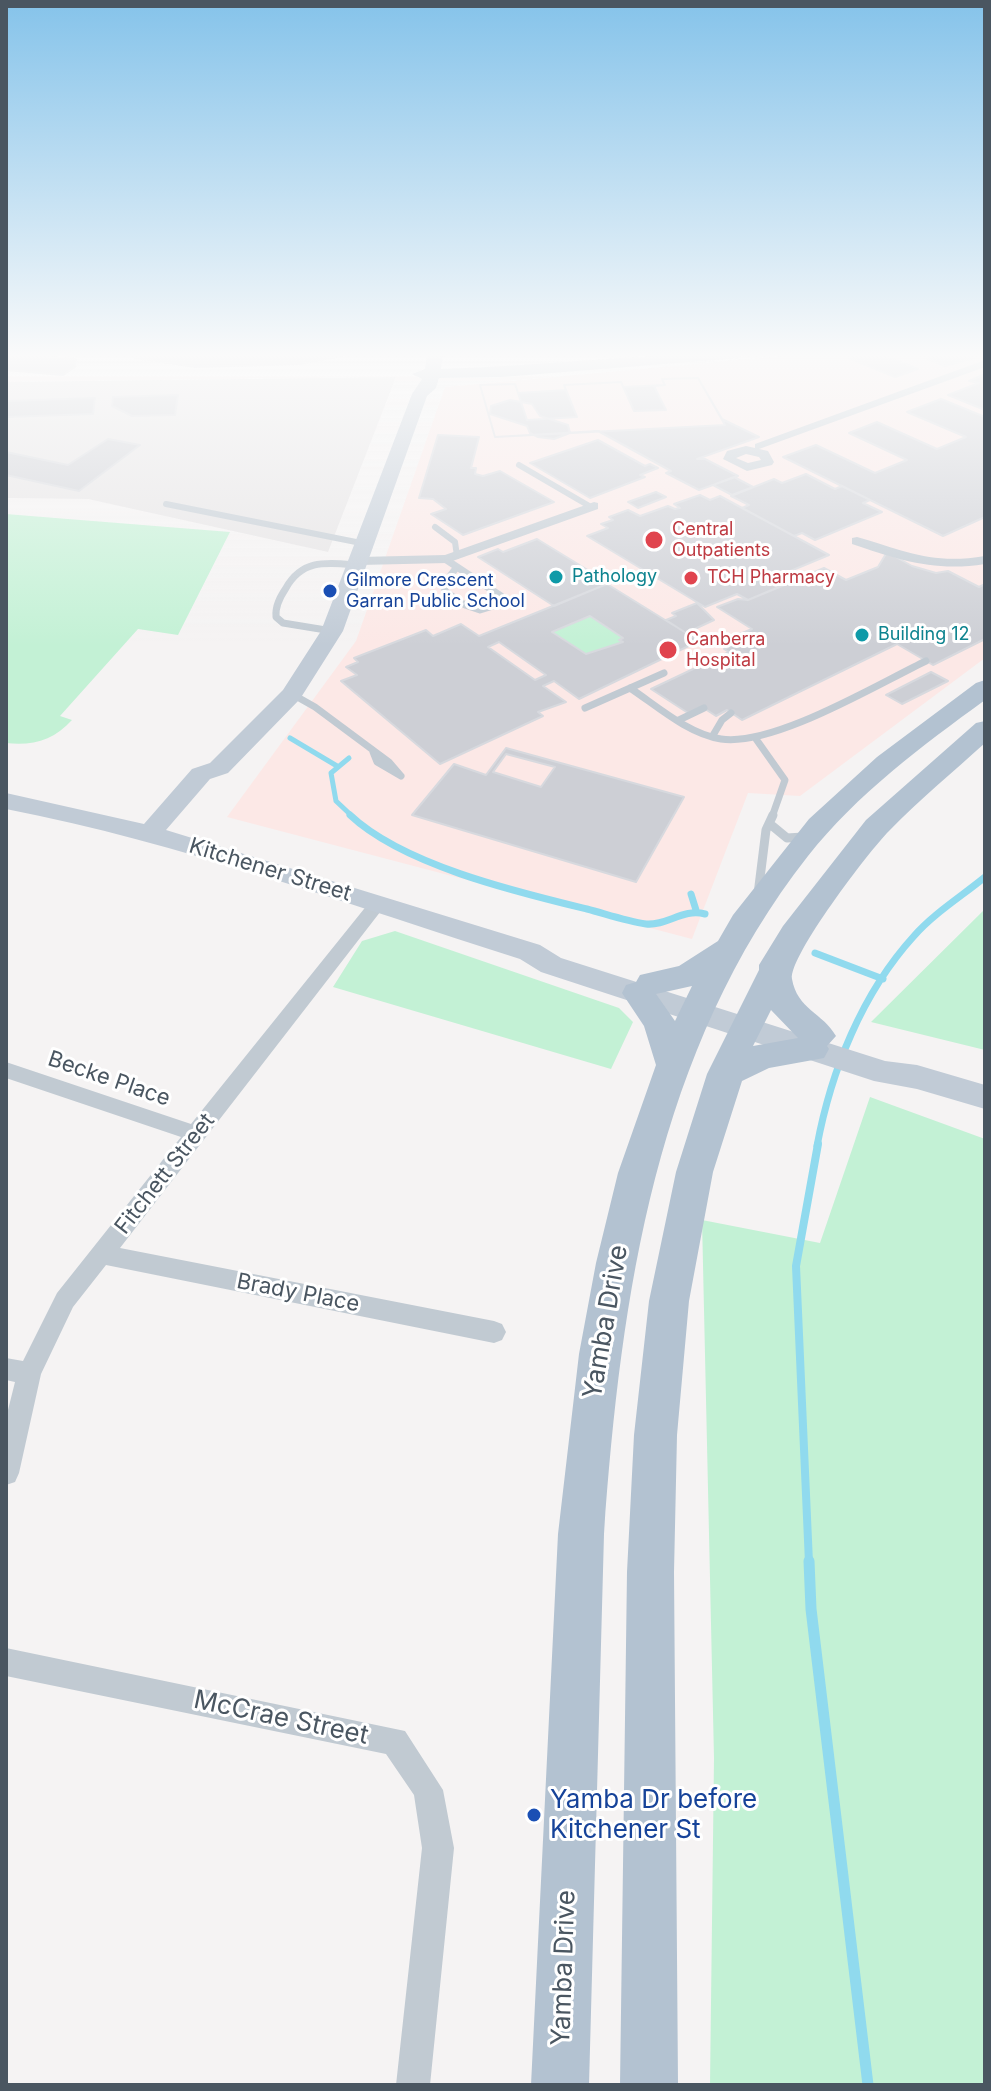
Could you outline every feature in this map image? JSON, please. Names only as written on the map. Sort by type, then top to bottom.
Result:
[{"type":"main road","name":"Yamba Drive","points":[[560,2085],[581,1534],[594,1380],[624,1224],[641,1160],[674,1067],[700,1006],[729,948],[758,902],[814,831],[882,765],[985,688]]},
{"type":"main road","points":[[649,2085],[649,1568],[654,1449],[677,1256],[694,1163],[745,1021],[803,919],[845,862],[901,800],[985,729]]},
{"type":"main road","points":[[674,1067],[645,988],[688,976],[729,948]]},
{"type":"main road","points":[[724,1074],[763,1056],[816,1043],[776,991],[775,965]]},
{"type":"street","points":[[160,837],[221,779],[219,768],[292,694],[332,631],[399,451]]},
{"type":"street","points":[[361,556],[452,561],[593,506]]},
{"type":"street","points":[[953,563],[879,534],[867,534],[857,539],[860,544],[888,549],[916,561],[953,563],[972,564],[985,560]]},
{"type":"street","name":"Kitchener Street","points":[[6,801],[83,816],[160,837],[530,952],[551,965],[645,988],[854,1055],[885,1073],[917,1077],[985,1097]]},
{"type":"street","name":"Fitchett Street","points":[[6,1473],[17,1371],[65,1300],[378,903]]},
{"type":"street","name":"Becke Place","points":[[6,1070],[196,1134]]},
{"type":"street","name":"Brady Place","points":[[102,1254],[494,1332]]},
{"type":"street","name":"McCrae Street","points":[[6,1662],[395,1741],[428,1790],[438,1848],[413,2085]]},
{"type":"lane","points":[[519,465],[593,506]]},
{"type":"lane","points":[[166,504],[347,542],[361,556]]},
{"type":"lane","points":[[435,527],[455,542],[445,591],[474,610],[487,611],[503,603],[501,596],[452,561]]},
{"type":"lane","points":[[332,631],[283,623],[277,620],[275,610],[292,574],[301,567],[361,556]]},
{"type":"lane","points":[[630,688],[712,737],[756,739],[780,731],[926,661]]},
{"type":"lane","points":[[585,708],[664,673]]},
{"type":"lane","points":[[292,694],[316,704],[373,752]]},
{"type":"lane","points":[[679,720],[704,708]]},
{"type":"lane","points":[[712,737],[722,720],[731,713]]},
{"type":"lane","points":[[756,739],[784,776],[784,786],[764,840],[758,902]]},
{"type":"lane","points":[[770,824],[791,839],[814,831]]},
{"type":"shaded area","points":[[6,451],[367,451],[328,552],[88,499],[6,498]]},
{"type":"shaded area","name":"Canberra Hospital","points":[[423,451],[985,451],[985,658],[800,796],[748,793],[692,939],[227,817],[356,641]]},
{"type":"green space","points":[[6,514],[230,532],[178,635],[138,629],[60,716],[72,720],[50,737],[25,743],[6,743]]},
{"type":"green space","points":[[590,616],[623,638],[619,640],[623,642],[586,654],[552,632]]},
{"type":"green space","points":[[985,909],[985,1050],[871,1022]]},
{"type":"green space","points":[[395,931],[619,1008],[633,1022],[611,1069],[333,987],[362,941]]},
{"type":"green space","points":[[870,1097],[985,1139],[985,2085],[710,2085],[714,1758],[702,1220],[820,1243]]},
{"type":"building","points":[[90,451],[133,451],[79,491],[6,475],[6,452],[68,465]]},
{"type":"building","points":[[433,451],[475,451],[471,468],[476,468],[475,474],[483,476],[500,471],[554,502],[463,535],[431,514],[446,509],[433,499],[419,498]]},
{"type":"building","points":[[567,451],[617,451],[645,466],[650,464],[658,468],[640,475],[645,477],[590,498],[530,463]]},
{"type":"building","points":[[634,451],[721,451],[697,459],[705,459],[738,476],[699,490],[666,473],[671,471]]},
{"type":"building","points":[[801,451],[828,451],[875,473],[907,460],[887,451],[985,451],[985,517],[943,536],[783,457]]},
{"type":"building","points":[[806,474],[835,489],[842,486],[870,500],[863,503],[882,512],[815,540],[802,533],[794,536],[742,508],[749,505],[731,496],[774,479],[782,483]]},
{"type":"building","points":[[734,477],[753,487],[732,495],[713,485]]},
{"type":"building","points":[[656,492],[666,497],[638,508],[628,502]]},
{"type":"building","points":[[700,495],[710,500],[720,496],[829,555],[788,572],[799,579],[748,600],[737,594],[705,607],[587,536],[608,528],[601,524],[613,520],[609,517],[628,510],[640,516],[668,506],[680,508],[674,504]]},
{"type":"building","name":"Pathology","points":[[537,539],[609,583],[554,606],[478,557],[498,549],[503,552]]},
{"type":"building","name":"Building 12","points":[[887,552],[912,566],[936,573],[948,571],[979,587],[985,584],[985,639],[933,665],[897,644],[742,720],[727,710],[716,716],[702,707],[688,713],[651,689],[729,652],[724,649],[737,643],[730,638],[752,629],[717,607],[738,599],[748,600],[824,568],[846,580],[878,567]]},
{"type":"building","points":[[607,584],[699,641],[579,699],[554,681],[543,686],[566,702],[538,712],[543,716],[440,764],[341,681],[357,675],[346,667],[358,662],[354,658],[426,630],[433,636],[461,624],[479,636]],"holes":[[[590,616],[623,638],[619,640],[623,642],[586,654],[552,632]],[[499,642],[546,675],[535,680],[488,647]]]},
{"type":"building","points":[[697,603],[714,620],[686,633],[666,620],[676,616],[672,613]]},
{"type":"building","points":[[931,672],[948,681],[902,704],[886,695]]},
{"type":"building","points":[[506,748],[684,797],[636,882],[412,815],[454,764],[486,775]]},
{"type":"building","points":[[506,754],[555,767],[541,787],[493,772]]},
{"type":"waterway","points":[[290,738],[337,766]]},
{"type":"waterway","points":[[349,758],[331,773],[336,801],[353,817]]},
{"type":"waterway","points":[[350,815],[400,848],[495,885],[646,924],[689,913],[705,914]]},
{"type":"waterway","points":[[881,978],[922,928],[985,877]]},
{"type":"waterway","points":[[691,894],[696,910]]},
{"type":"waterway","points":[[815,953],[881,978]]},
{"type":"waterway","points":[[817,1146],[840,1062],[851,1034],[881,978]]},
{"type":"waterway","points":[[809,1563],[796,1266],[818,1144]]},
{"type":"waterway","points":[[809,1561],[811,1609],[868,2085]]},
{"type":"place","name":"Central Outpatients","points":[[654,540]]},
{"type":"place","name":"Pathology","points":[[556,577]]},
{"type":"place","name":"TCH Pharmacy","points":[[691,578]]},
{"type":"place","name":"Gilmore Crescent Garran Public School","points":[[330,591]]},
{"type":"place","name":"Building 12","points":[[862,635]]},
{"type":"place","name":"Canberra Hospital","points":[[668,650]]},
{"type":"place","name":"Yamba Dr before Kitchener St","points":[[534,1815]]}]
